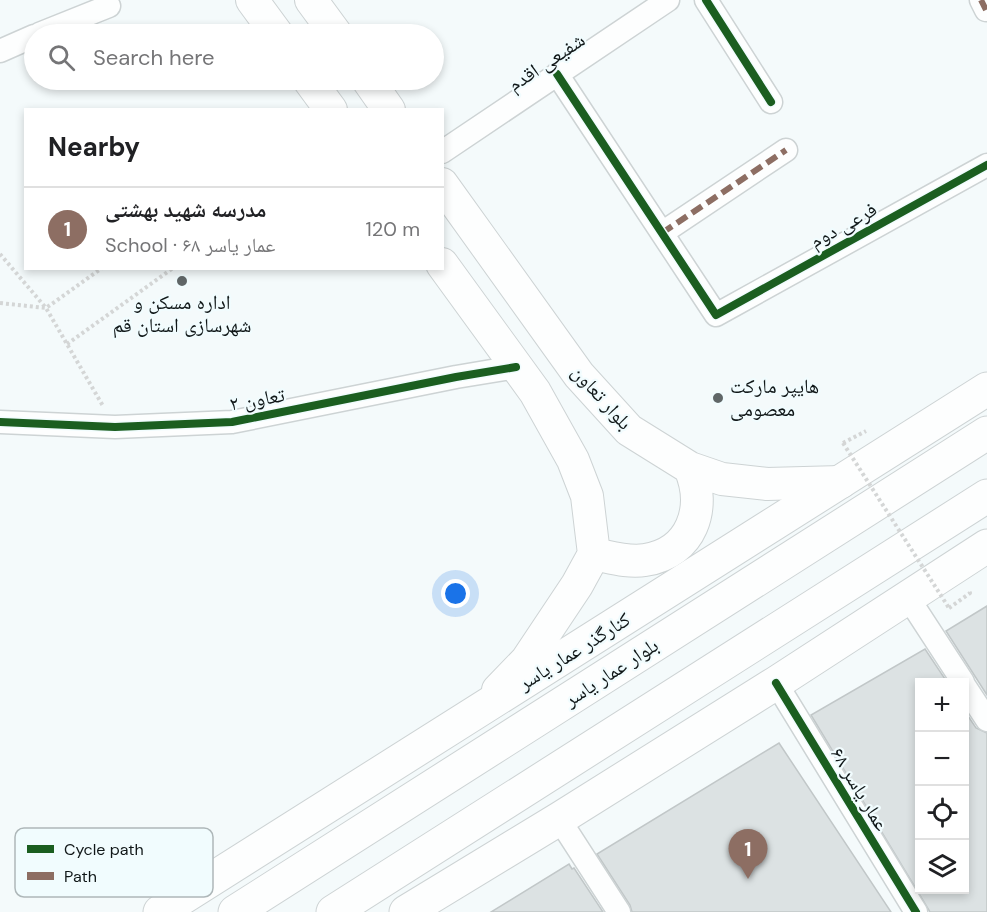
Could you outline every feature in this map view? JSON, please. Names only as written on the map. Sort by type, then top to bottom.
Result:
[{"type":"main road","points":[[252,0],[270,24]]},
{"type":"main road","points":[[315,1],[330,24]]},
{"type":"main road","points":[[316,90],[330,108]]},
{"type":"main road","points":[[375,90],[389,108]]},
{"type":"main road","name":"بلوار تعاون","points":[[444,187],[579,375],[629,430],[690,468],[722,479],[767,484],[841,482]]},
{"type":"main road","points":[[444,267],[535,392],[573,460],[587,496],[594,554],[577,585],[527,660],[478,711]]},
{"type":"main road","name":"کنارگذر عمار یاسر","points":[[213,878],[987,389]]},
{"type":"main road","name":"بلوار عمار یاسر","points":[[235,912],[987,433]]},
{"type":"main road","points":[[594,554],[627,561],[645,560],[662,555],[676,546],[688,534],[696,518],[697,484],[690,468]]},
{"type":"main road","points":[[333,912],[987,496]]},
{"type":"main road","points":[[406,912],[776,683],[987,546]]},
{"type":"main road","name":"کنارگذر عمار یاسر","points":[[160,912],[184,897]]},
{"type":"street","name":"شفیعی اقدم","points":[[444,151],[668,0]]},
{"type":"street","points":[[706,0],[771,102]]},
{"type":"street","points":[[981,0],[986,10]]},
{"type":"street","points":[[64,24],[109,6]]},
{"type":"street","points":[[0,51],[24,40]]},
{"type":"street","points":[[557,74],[662,233],[786,150]]},
{"type":"street","name":"فرعی دوم","points":[[662,233],[716,315],[987,165]]},
{"type":"street","name":"تعاون ۲","points":[[0,422],[115,427],[232,422],[456,376],[516,367]]},
{"type":"street","points":[[907,596],[960,678]]},
{"type":"street","name":"عمار یاسر ۶۸","points":[[776,683],[916,912]]},
{"type":"street","points":[[969,692],[987,720]]},
{"type":"street","points":[[559,819],[619,912]]},
{"type":"path","points":[[0,254],[46,308],[115,427]]},
{"type":"path","points":[[0,303],[46,308],[99,270]]},
{"type":"path","points":[[67,344],[170,270]]},
{"type":"path","points":[[868,429],[843,443],[949,608],[970,593]]},
{"type":"building","points":[[987,606],[987,695],[946,631]]},
{"type":"building","points":[[925,649],[944,678],[915,678],[915,887],[811,715]]},
{"type":"building","points":[[969,718],[976,728],[987,733],[987,912],[930,912],[919,894],[969,894]]},
{"type":"building","points":[[779,743],[891,912],[632,912],[630,905],[597,854]]},
{"type":"building","points":[[569,864],[603,912],[491,912]]},
{"type":"marked path","points":[[981,0],[986,10]]},
{"type":"marked path","points":[[662,233],[786,150]]},
{"type":"cycle path","points":[[706,0],[771,102]]},
{"type":"cycle path","points":[[557,74],[716,315],[987,165]]},
{"type":"cycle path","points":[[0,422],[115,427],[232,422],[516,367]]},
{"type":"cycle path","points":[[776,683],[916,912]]},
{"type":"place","name":"اداره مسکن و شهرسازی استان قم","points":[[182,281]]},
{"type":"place","name":"هایپر مارکت معصومی","points":[[718,398]]},
{"type":"place","name":"مدرسه شهید بهشتی","points":[[748,879]]}]
